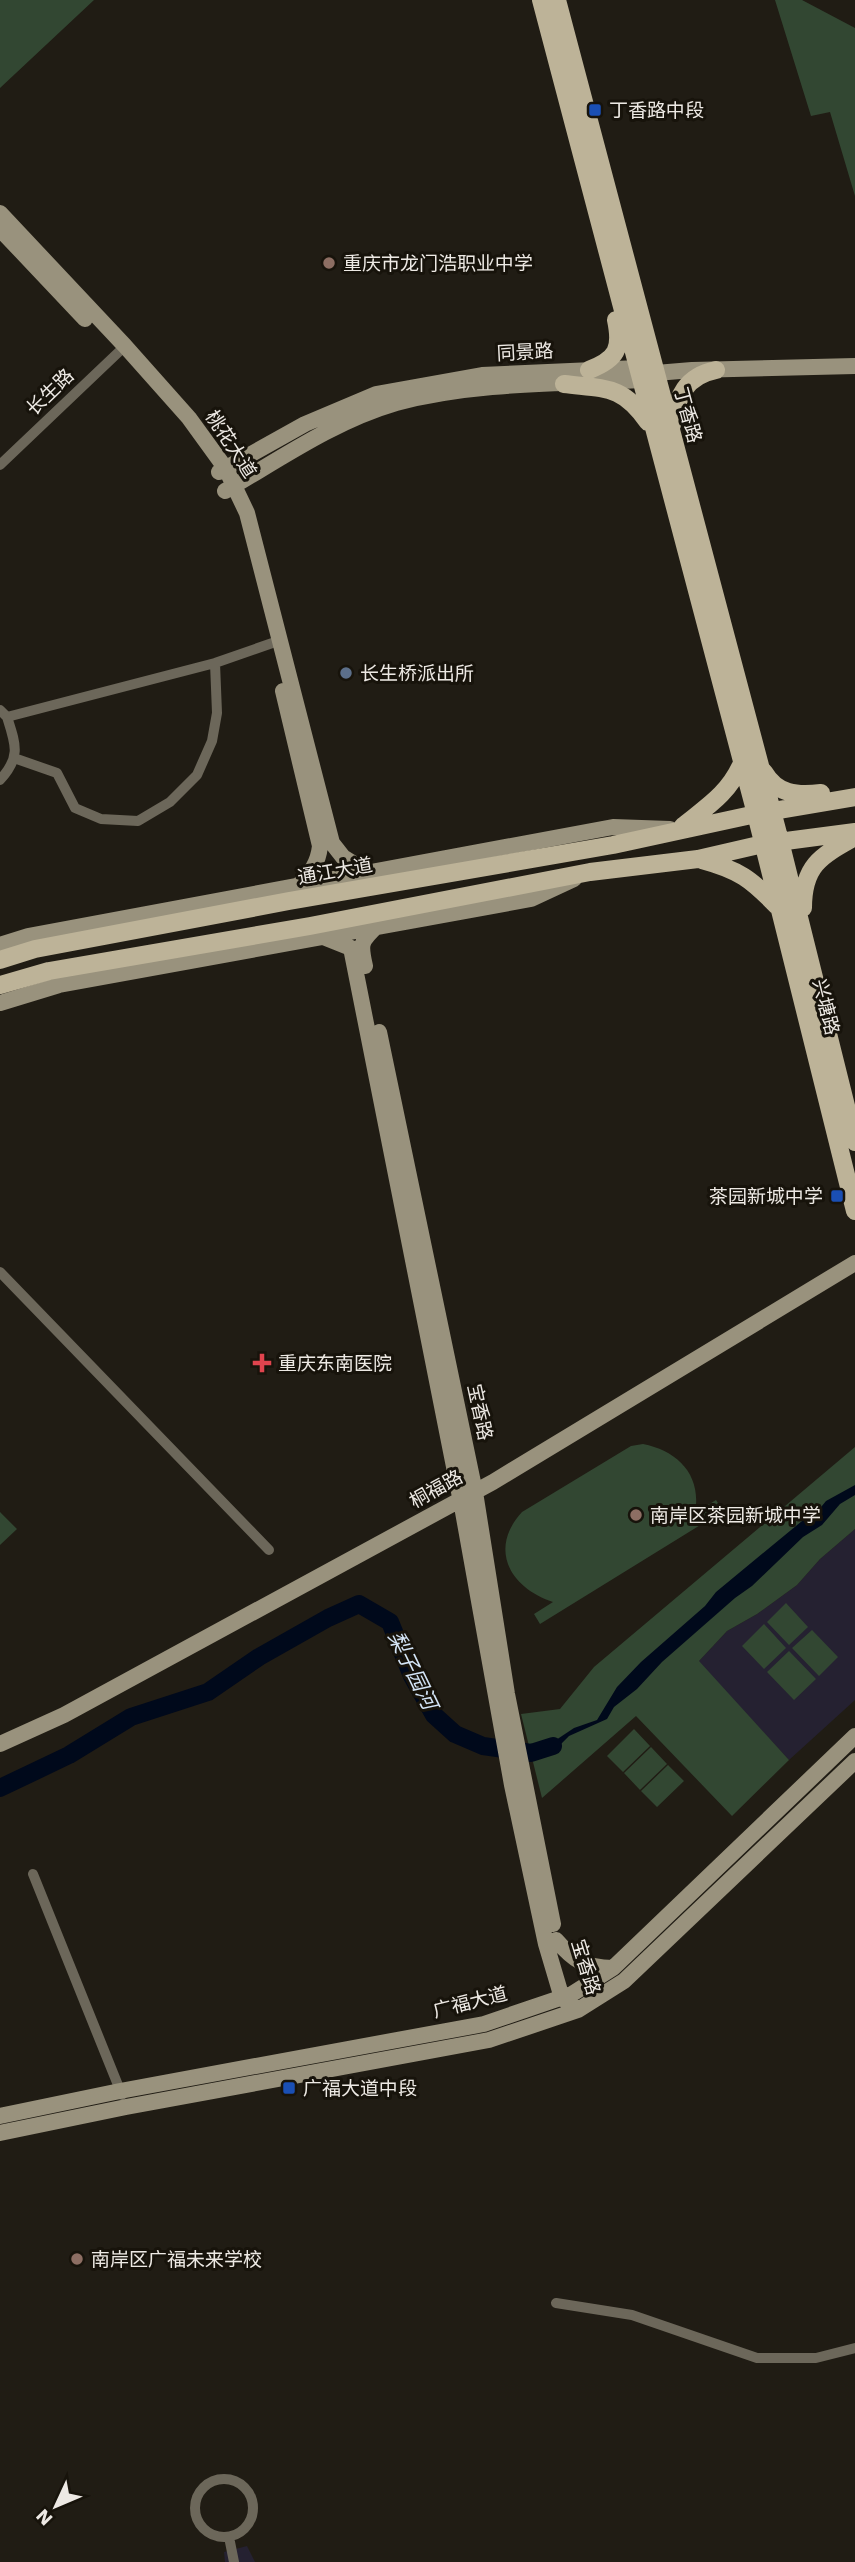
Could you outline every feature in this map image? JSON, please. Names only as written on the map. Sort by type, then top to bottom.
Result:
[{"type":"main road","name":"丁香路","points":[[541,0],[613,275],[663,432],[763,813]]},
{"type":"main road","name":"丁香路","points":[[557,0],[645,374]]},
{"type":"main road","points":[[589,370],[606,363],[619,345],[613,306],[613,275]]},
{"type":"main road","points":[[564,384],[611,389],[623,394],[663,432],[684,387],[701,373],[716,370]]},
{"type":"main road","points":[[680,829],[722,794],[750,763],[771,783],[790,793],[855,790]]},
{"type":"main road","name":"通江大道","points":[[0,960],[75,941],[613,845],[680,829],[855,797]]},
{"type":"main road","name":"兴塘路","points":[[763,813],[803,936],[855,1142]]},
{"type":"main road","points":[[0,985],[50,971],[310,926],[590,872],[698,859],[772,842],[855,834]]},
{"type":"main road","points":[[803,936],[803,893],[807,876],[825,853],[855,834]]},
{"type":"main road","name":"兴塘路","points":[[772,842],[779,908],[855,1211]]},
{"type":"main road","points":[[698,859],[726,866],[745,876],[779,908]]},
{"type":"street","name":"桃花大道","points":[[0,213],[121,349],[221,471],[229,488],[276,642],[326,844]]},
{"type":"street","name":"桃花大道","points":[[0,229],[121,349]]},
{"type":"street","name":"长生路","points":[[0,465],[121,349]]},
{"type":"street","name":"同景路","points":[[221,471],[305,424],[376,394],[482,375],[589,370],[645,374],[855,366]]},
{"type":"street","points":[[229,488],[326,431],[395,404],[464,390],[564,384],[645,374]]},
{"type":"street","points":[[0,780],[11,768],[16,747],[4,714],[215,663],[276,642]]},
{"type":"street","points":[[14,758],[57,773],[75,807],[101,819],[138,821],[170,802],[197,775],[214,732],[215,663]]},
{"type":"street","name":"通江大道","points":[[0,945],[28,936],[613,827],[680,829]]},
{"type":"street","points":[[299,885],[314,869],[326,844],[369,873]]},
{"type":"street","points":[[0,1003],[59,985],[531,899],[590,872]]},
{"type":"street","points":[[321,936],[356,948],[377,926]]},
{"type":"street","name":"宝香路","points":[[356,948],[468,1496],[546,1944],[567,1996],[578,2010]]},
{"type":"street","name":"桐福路","points":[[0,1744],[64,1715],[468,1496],[855,1263]]},
{"type":"street","points":[[0,1272],[269,1550]]},
{"type":"street","name":"广福大道","points":[[0,2116],[120,2091],[484,2024],[567,1996],[613,1968],[855,1736]]},
{"type":"street","name":"广福大道","points":[[0,2133],[489,2040],[578,2010],[624,1981],[855,1761]]},
{"type":"street","name":"宝香路","points":[[519,1784],[567,1996]]},
{"type":"street","points":[[33,1874],[127,2107]]},
{"type":"street","points":[[556,1940],[569,1956],[580,1963],[613,1968]]},
{"type":"street","points":[[556,2303],[632,2315],[757,2358],[816,2358],[855,2348]]},
{"type":"street","points":[[222,2478],[241,2484],[253,2500],[254,2510],[246,2528],[229,2537],[211,2535],[197,2521],[195,2512],[198,2493],[213,2481],[222,2478]]},
{"type":"street","points":[[229,2537],[234,2562]]},
{"type":"shaded area","points":[[855,1529],[855,1700],[789,1760],[698,1662],[727,1631],[757,1614],[797,1585],[820,1559]]},
{"type":"shaded area","points":[[247,2546],[255,2562],[225,2562],[224,2552]]},
{"type":"green space","points":[[0,0],[94,0],[0,88]]},
{"type":"green space","points":[[775,0],[802,0],[855,28],[855,196],[830,112],[811,116]]},
{"type":"green space","points":[[643,1444],[667,1452],[685,1467],[695,1487],[695,1513],[716,1500],[723,1511],[540,1624],[534,1614],[553,1602],[525,1587],[509,1566],[506,1540],[512,1526],[522,1512],[631,1446]]},
{"type":"green space","points":[[855,1447],[855,1529],[820,1559],[797,1585],[757,1614],[727,1631],[699,1661],[789,1760],[732,1816],[636,1716],[542,1798],[521,1714],[560,1709],[594,1667]]},
{"type":"green space","points":[[0,1512],[17,1529],[0,1545]]},
{"type":"green space","points":[[786,1603],[808,1627],[789,1645],[767,1622]]},
{"type":"green space","points":[[764,1624],[786,1648],[764,1669],[742,1646]]},
{"type":"green space","points":[[812,1630],[838,1657],[819,1676],[792,1648]]},
{"type":"green space","points":[[789,1651],[816,1679],[794,1700],[767,1672]]},
{"type":"green space","points":[[634,1729],[650,1746],[623,1772],[607,1756]]},
{"type":"green space","points":[[651,1747],[667,1764],[640,1790],[624,1773]]},
{"type":"green space","points":[[668,1765],[684,1781],[657,1807],[641,1791]]},
{"type":"water","points":[[855,1485],[855,1495],[840,1504],[822,1525],[803,1537],[752,1586],[662,1662],[637,1689],[614,1707],[607,1719],[569,1736],[555,1750],[532,1758],[529,1746],[547,1746],[574,1728],[597,1720],[617,1687],[641,1662],[705,1606],[716,1592],[802,1521],[817,1512],[826,1501]]},
{"type":"waterway","name":"梨子园河","points":[[0,1788],[69,1755],[131,1717],[208,1692],[259,1657],[328,1618],[359,1604],[390,1622],[412,1676],[434,1715],[455,1734],[483,1746],[531,1753],[553,1746]]},
{"type":"place","name":"丁香路中段","points":[[595,110]]},
{"type":"place","name":"重庆市龙门浩职业中学","points":[[329,263]]},
{"type":"place","name":"长生桥派出所","points":[[346,673]]},
{"type":"place","name":"茶园新城中学","points":[[837,1196]]},
{"type":"place","name":"重庆东南医院","points":[[262,1363]]},
{"type":"place","name":"南岸区茶园新城中学","points":[[636,1515]]},
{"type":"place","name":"广福大道中段","points":[[289,2088]]},
{"type":"place","name":"南岸区广福未来学校","points":[[77,2259]]}]
